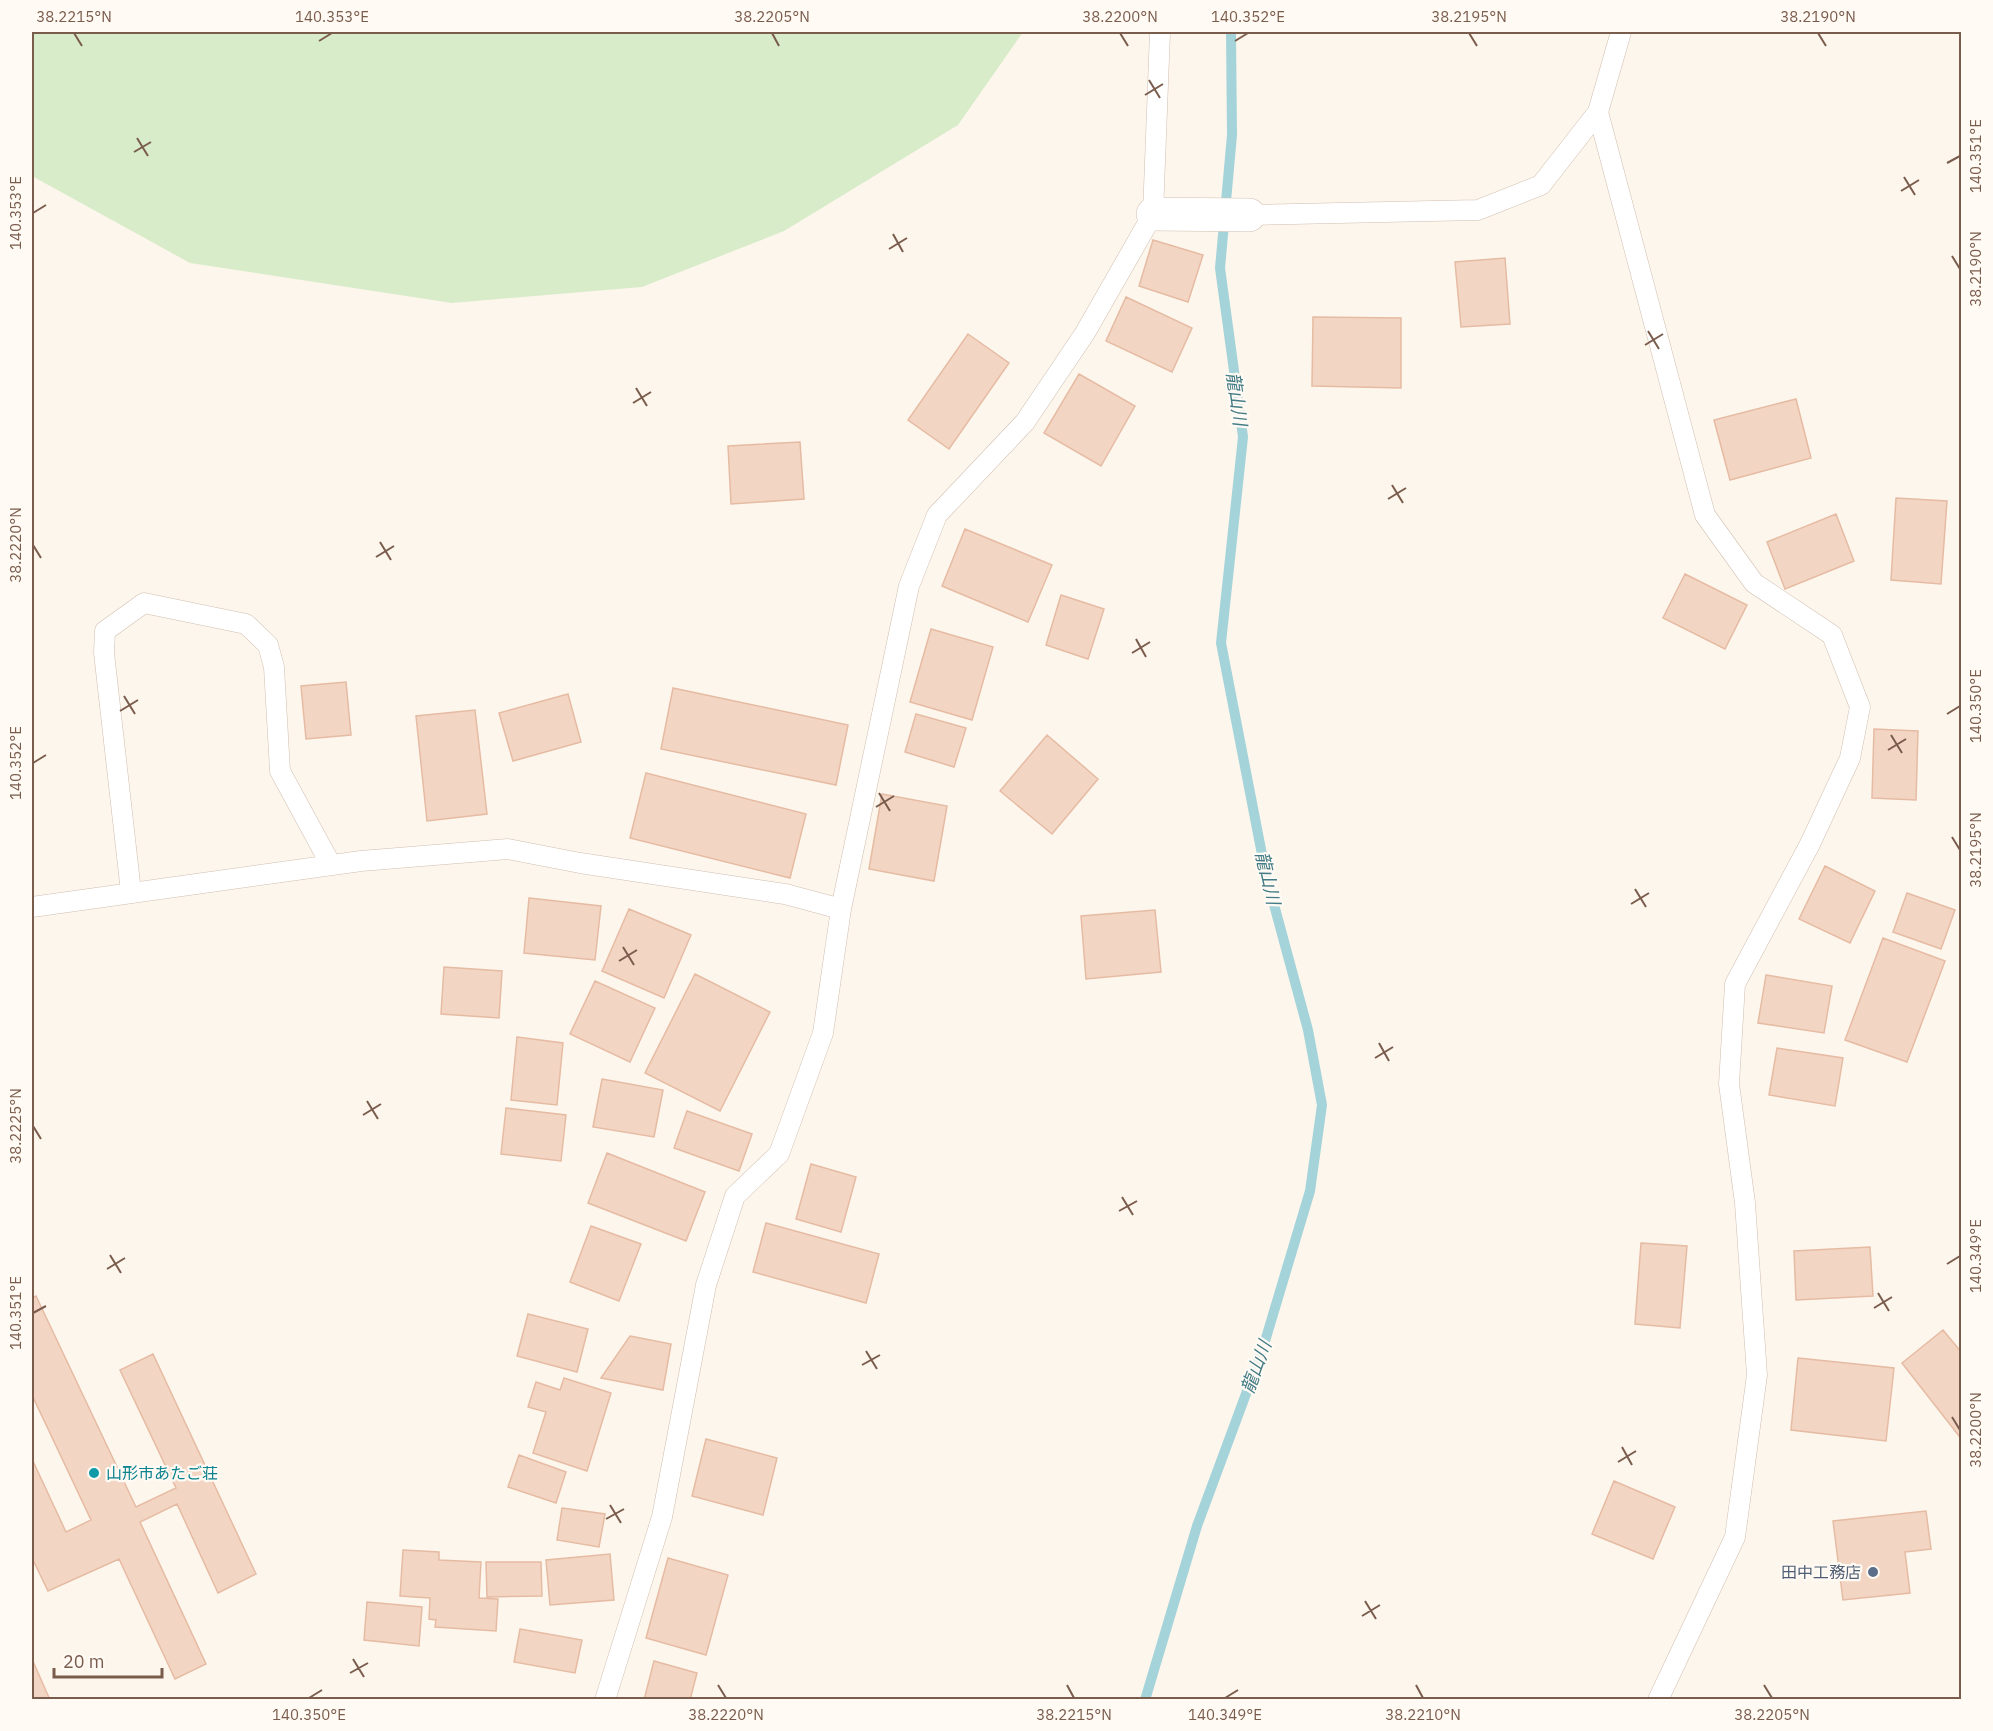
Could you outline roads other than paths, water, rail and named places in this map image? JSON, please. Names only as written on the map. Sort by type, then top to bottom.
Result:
[{"type":"street","points":[[1153,213],[1249,215]]},
{"type":"lane","points":[[605,1700],[662,1517],[706,1285],[735,1196],[779,1154],[823,1033],[841,909],[909,586],[937,515],[1025,422],[1085,333],[1153,213],[1160,32]]},
{"type":"lane","points":[[1249,215],[1478,210],[1541,185],[1598,112],[1621,32]]},
{"type":"lane","points":[[1598,112],[1705,515],[1754,583],[1833,635],[1860,707],[1850,758],[1810,844],[1735,984],[1729,1084],[1745,1203],[1758,1375],[1735,1537],[1658,1700]]},
{"type":"lane","points":[[130,892],[104,653],[105,631],[144,603],[246,624],[268,645],[274,667],[280,771],[331,865]]},
{"type":"lane","points":[[32,907],[331,865],[508,849],[580,863],[785,894],[841,909]]},
{"type":"waterway","name":"龍山川","points":[[1145,1700],[1197,1526],[1263,1348],[1310,1191],[1322,1105],[1308,1030],[1266,875],[1221,643],[1243,437],[1220,268],[1232,135],[1231,32]]},
{"type":"place","name":"山形市あたご荘","points":[[94,1473]]},
{"type":"place","name":"田中工務店","points":[[1873,1572]]}]
